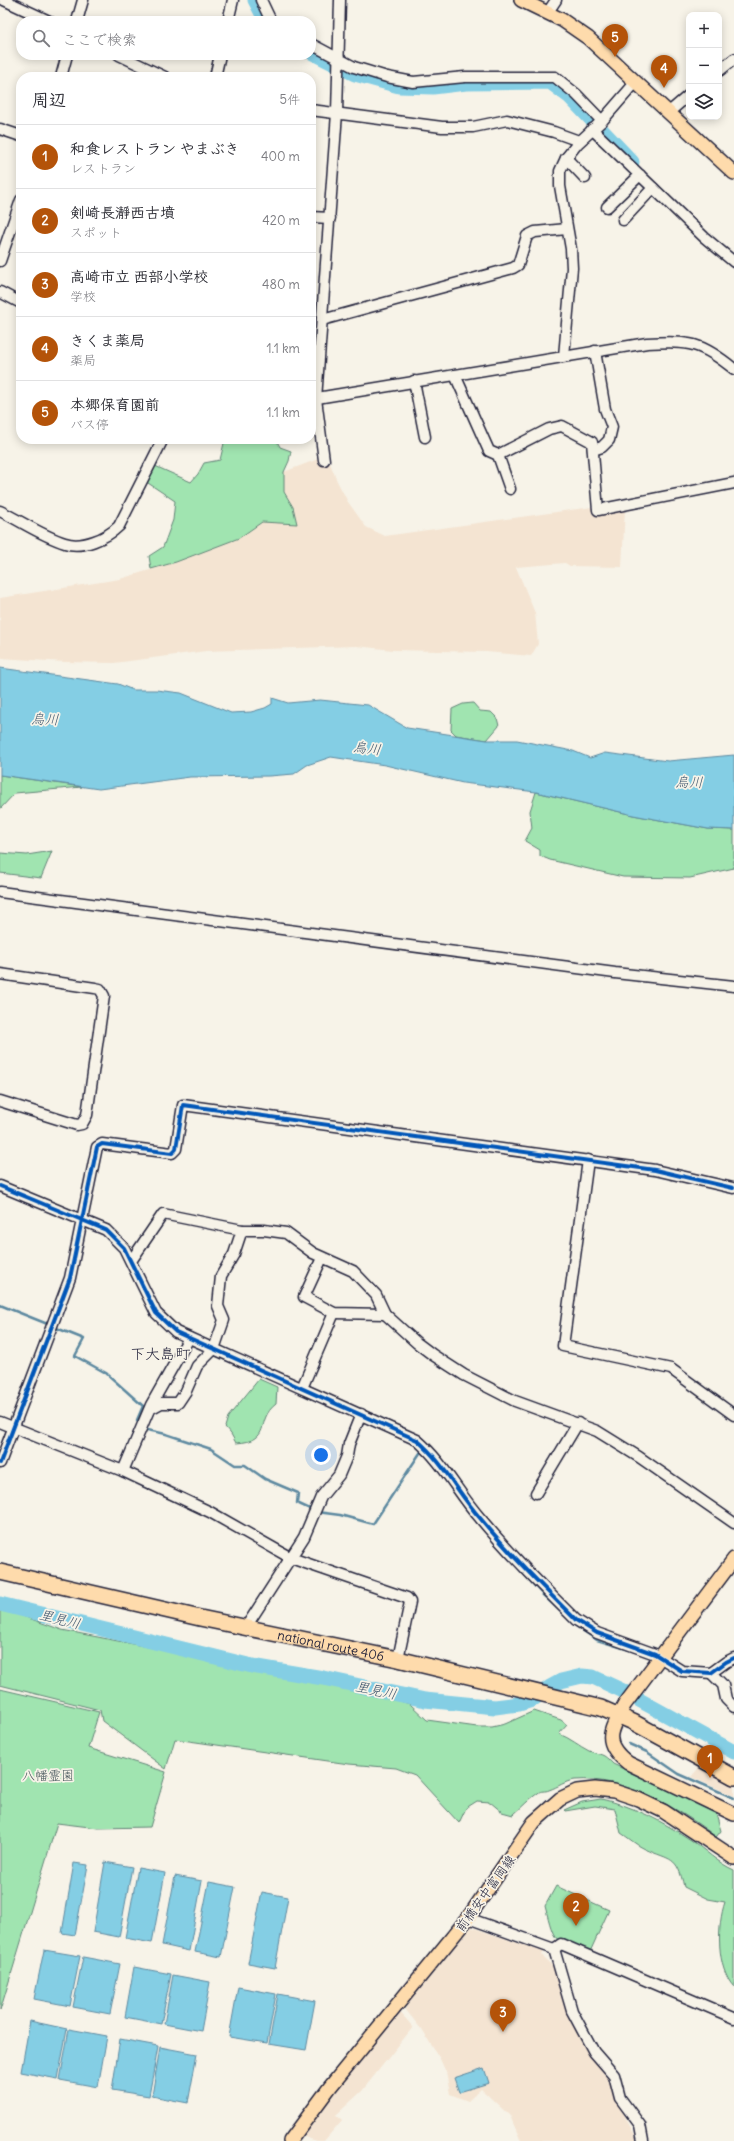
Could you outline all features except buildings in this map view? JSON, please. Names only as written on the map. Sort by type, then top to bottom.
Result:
[{"type":"highway","name":"national route 406","points":[[0,1572],[82,1592],[398,1659],[601,1708],[623,1708]]},
{"type":"highway","points":[[623,1708],[734,1778]]},
{"type":"main road","points":[[521,0],[548,12],[588,38],[734,173]]},
{"type":"main road","points":[[734,1560],[637,1688],[623,1708],[611,1735],[611,1744],[616,1753],[628,1763],[734,1814]]},
{"type":"main road","name":"前橋安中富岡線","points":[[290,2141],[335,2081],[468,1918],[534,1822],[560,1798],[577,1790],[614,1790],[638,1799],[668,1815],[734,1858]]},
{"type":"street","points":[[4,0],[38,16]]},
{"type":"street","points":[[78,16],[83,0]]},
{"type":"street","points":[[229,16],[233,0]]},
{"type":"street","points":[[261,0],[269,16]]},
{"type":"street","points":[[316,373],[322,320],[337,113],[340,58],[340,0]]},
{"type":"street","points":[[548,12],[556,0]]},
{"type":"street","points":[[316,46],[340,58],[354,67],[387,77],[413,82],[465,77],[554,77],[576,94],[597,125],[640,175],[704,237],[734,262]]},
{"type":"street","points":[[722,69],[734,59]]},
{"type":"street","points":[[62,72],[66,60]]},
{"type":"street","points":[[129,60],[155,72]]},
{"type":"street","points":[[216,72],[219,60]]},
{"type":"street","points":[[564,356],[572,268],[571,250],[559,176],[566,158],[579,141],[597,125],[636,83]]},
{"type":"street","points":[[668,113],[686,98]]},
{"type":"street","points":[[316,111],[442,127],[472,127],[507,120],[554,132],[579,141]]},
{"type":"street","points":[[0,129],[16,134]]},
{"type":"street","points":[[566,158],[585,178]]},
{"type":"street","points":[[607,207],[640,175]]},
{"type":"street","points":[[623,220],[653,188]]},
{"type":"street","points":[[0,261],[16,215]]},
{"type":"street","points":[[316,217],[330,218]]},
{"type":"street","points":[[322,320],[513,268],[518,265],[527,236],[535,232],[567,229]]},
{"type":"street","points":[[0,292],[16,300]]},
{"type":"street","points":[[316,398],[648,343],[690,344],[701,346],[734,369]]},
{"type":"street","points":[[593,450],[602,447],[609,440],[612,427],[605,409],[595,351]]},
{"type":"street","points":[[455,375],[489,451],[498,455],[510,489]]},
{"type":"street","points":[[414,381],[425,437]]},
{"type":"street","points":[[316,416],[324,460]]},
{"type":"street","points":[[498,455],[549,429],[562,426],[592,442],[598,510],[734,483]]},
{"type":"street","points":[[0,511],[66,544],[87,542],[111,534],[119,526],[160,444]]},
{"type":"street","points":[[0,892],[608,972],[734,986]]},
{"type":"street","points":[[0,974],[100,989],[104,996],[87,1115],[82,1124],[77,1125],[0,1101]]},
{"type":"street","points":[[0,1462],[70,1278],[97,1147],[102,1144],[172,1153],[176,1149],[183,1105],[655,1170],[733,1188]]},
{"type":"street","points":[[588,1160],[563,1346],[671,1369],[734,1415]]},
{"type":"street","points":[[0,1186],[106,1230],[120,1244],[131,1261],[156,1314],[176,1332],[417,1440],[435,1456],[479,1517],[576,1620],[596,1633],[660,1658],[682,1671],[712,1673],[723,1684],[726,1699],[734,1706]]},
{"type":"street","points":[[131,1261],[163,1214],[242,1230],[264,1230],[286,1233],[322,1258],[344,1266],[364,1280],[376,1295],[385,1314],[417,1343],[470,1378],[515,1401],[578,1423],[596,1431],[638,1457],[734,1523]]},
{"type":"street","points":[[150,1409],[162,1403],[178,1403],[186,1391],[197,1366],[214,1349],[224,1320],[218,1306],[221,1276],[234,1254],[242,1230]]},
{"type":"street","points":[[322,1258],[304,1297],[334,1313],[385,1314]]},
{"type":"street","points":[[302,1388],[334,1313]]},
{"type":"street","points":[[123,1471],[150,1409],[189,1338]]},
{"type":"street","points":[[246,1627],[307,1532],[321,1497],[339,1475],[361,1414]]},
{"type":"street","points":[[0,1422],[123,1471],[210,1512],[291,1558],[410,1600],[398,1659]]},
{"type":"street","points":[[536,1493],[578,1423]]},
{"type":"street","points":[[712,1673],[726,1662],[734,1658]]},
{"type":"street","points":[[468,1918],[554,1949]]},
{"type":"street","points":[[554,1949],[561,1944],[734,2018]]},
{"type":"street","points":[[554,1949],[572,2011],[594,2052],[614,2075],[620,2098],[640,2125],[643,2141]]},
{"type":"shaded area","points":[[328,458],[337,481],[348,502],[366,527],[385,536],[592,507],[594,514],[625,508],[622,567],[570,566],[565,563],[516,567],[535,613],[538,644],[531,656],[486,652],[393,650],[356,646],[206,651],[114,663],[0,658],[0,598],[120,579],[176,562],[239,538],[262,522],[297,524],[293,507],[284,492],[284,472],[318,459]]},
{"type":"shaded area","points":[[701,1765],[734,1781],[734,1796],[691,1777]]},
{"type":"shaded area","points":[[471,1927],[544,1952],[542,1955],[558,1971],[568,2009],[611,2076],[625,2117],[638,2141],[521,2141],[510,2116],[481,2089],[468,2101],[450,2094],[446,2072],[440,2059],[422,2030],[406,2010],[406,2006]]},
{"type":"shaded area","points":[[399,2011],[413,2027],[362,2091],[336,2115],[342,2120],[324,2141],[317,2141],[301,2136]]},
{"type":"green space","points":[[224,444],[278,444],[280,447],[291,451],[289,461],[284,472],[284,492],[293,507],[297,524],[262,522],[239,538],[176,562],[151,569],[149,556],[163,547],[173,520],[175,501],[145,481],[155,466],[191,482],[198,474],[204,463],[220,460]]},
{"type":"green space","points":[[473,703],[480,711],[491,712],[497,718],[499,726],[487,740],[456,735],[451,730],[452,709],[463,704]]},
{"type":"green space","points":[[0,775],[82,787],[15,793],[0,809]]},
{"type":"green space","points":[[536,792],[633,815],[708,829],[734,830],[734,868],[690,878],[623,877],[550,860],[540,856],[540,850],[525,841],[532,828],[530,811]]},
{"type":"green space","points":[[52,851],[41,878],[0,873],[0,853],[27,855]]},
{"type":"green space","points":[[259,1379],[277,1387],[276,1404],[266,1417],[260,1434],[248,1441],[236,1443],[225,1427],[228,1417]]},
{"type":"green space","points":[[0,1608],[62,1630],[194,1656],[289,1671],[335,1682],[410,1704],[427,1720],[477,1727],[492,1727],[505,1724],[534,1711],[561,1720],[567,1725],[559,1734],[585,1749],[602,1755],[613,1764],[716,1813],[721,1831],[716,1837],[685,1815],[650,1796],[612,1783],[593,1780],[575,1780],[548,1791],[540,1792],[531,1798],[513,1815],[502,1812],[490,1802],[477,1801],[466,1808],[459,1823],[415,1775],[396,1768],[349,1764],[175,1739],[166,1769],[102,1721],[100,1710],[0,1685]]},
{"type":"green space","name":"八幡霊園","points":[[0,1689],[99,1712],[88,1748],[166,1772],[150,1827],[98,1828],[57,1823],[0,2011]]},
{"type":"green space","points":[[601,1799],[637,1810],[659,1821],[691,1840],[717,1860],[734,1870],[734,1987],[728,1979],[721,1958],[720,1922],[725,1902],[708,1899],[684,1887],[679,1869],[672,1860],[642,1847],[621,1833],[615,1809],[595,1806],[564,1810],[582,1802]]},
{"type":"green space","points":[[556,1886],[609,1910],[589,1954],[561,1942],[554,1934],[545,1906]]},
{"type":"water","name":"烏川","points":[[0,668],[118,684],[133,690],[156,690],[181,693],[231,713],[251,712],[265,708],[272,704],[272,698],[288,703],[320,700],[368,705],[407,728],[487,740],[517,740],[573,751],[590,758],[605,753],[668,761],[734,755],[734,830],[708,829],[633,815],[536,792],[463,783],[385,765],[331,757],[307,765],[294,774],[269,776],[190,777],[99,789],[0,775]]},
{"type":"water","points":[[105,1862],[132,1867],[119,1937],[93,1932]]},
{"type":"water","points":[[74,1863],[88,1865],[75,1935],[62,1933]]},
{"type":"water","points":[[138,1868],[165,1873],[152,1943],[125,1938]]},
{"type":"water","points":[[175,1876],[202,1881],[189,1951],[162,1945]]},
{"type":"water","points":[[209,1882],[235,1887],[221,1957],[195,1952]]},
{"type":"water","points":[[262,1892],[288,1897],[275,1968],[248,1963]]},
{"type":"water","points":[[44,1950],[80,1956],[70,2006],[34,1999]]},
{"type":"water","points":[[83,1957],[120,1964],[110,2014],[73,2007]]},
{"type":"water","points":[[134,1967],[171,1974],[161,2024],[125,2017]]},
{"type":"water","points":[[173,1975],[210,1982],[201,2031],[164,2024]]},
{"type":"water","points":[[238,1987],[276,1994],[267,2043],[229,2037]]},
{"type":"water","points":[[278,1994],[315,2001],[306,2050],[269,2044]]},
{"type":"water","points":[[30,2021],[67,2029],[58,2079],[21,2072]]},
{"type":"water","points":[[69,2029],[107,2036],[98,2087],[60,2080]]},
{"type":"water","points":[[120,2039],[158,2046],[149,2096],[112,2090]]},
{"type":"water","points":[[160,2047],[197,2054],[188,2103],[152,2096]]},
{"type":"water","points":[[484,2068],[489,2083],[459,2092],[454,2078]]},
{"type":"waterway","points":[[255,0],[263,16]]},
{"type":"waterway","points":[[316,54],[355,74],[399,86],[433,87],[466,83],[550,82],[570,97],[632,162]]},
{"type":"waterway","points":[[0,1305],[50,1325]]},
{"type":"waterway","points":[[54,1327],[84,1339],[75,1356],[106,1373],[143,1406],[137,1420],[140,1425]]},
{"type":"waterway","points":[[143,1429],[166,1434],[211,1449],[235,1465],[245,1465],[265,1479],[298,1493],[297,1503],[312,1510]]},
{"type":"waterway","points":[[317,1512],[340,1515],[373,1524],[422,1450]]},
{"type":"waterway","points":[[482,1528],[542,1594],[576,1626],[597,1640],[633,1651]]},
{"type":"waterway","name":"里見川","points":[[0,1604],[252,1666],[323,1678],[425,1700],[495,1707],[519,1704],[532,1700],[561,1681],[582,1676],[593,1677],[621,1690],[734,1752]]},
{"type":"waterway","points":[[629,1744],[647,1752],[679,1774],[734,1798]]},
{"type":"cycle path","points":[[0,1463],[70,1278],[97,1147],[102,1144],[172,1153],[176,1149],[183,1105],[655,1170],[733,1188]]},
{"type":"cycle path","points":[[0,1186],[106,1230],[124,1248],[156,1313],[176,1332],[417,1440],[435,1458],[491,1531],[576,1620],[597,1633],[655,1654],[682,1671],[711,1673],[734,1658]]},
{"type":"place","name":"本郷保育園前","points":[[615,57]]},
{"type":"place","name":"きくま薬局","points":[[664,88]]},
{"type":"place","name":"和食レストラン やまぶき","points":[[710,1778]]},
{"type":"place","name":"剣崎長瀞西古墳","points":[[576,1926]]},
{"type":"place","name":"高崎市立 西部小学校","points":[[503,2032]]},
{"type":"district","name":"下大島町","points":[[160,1354]]}]
